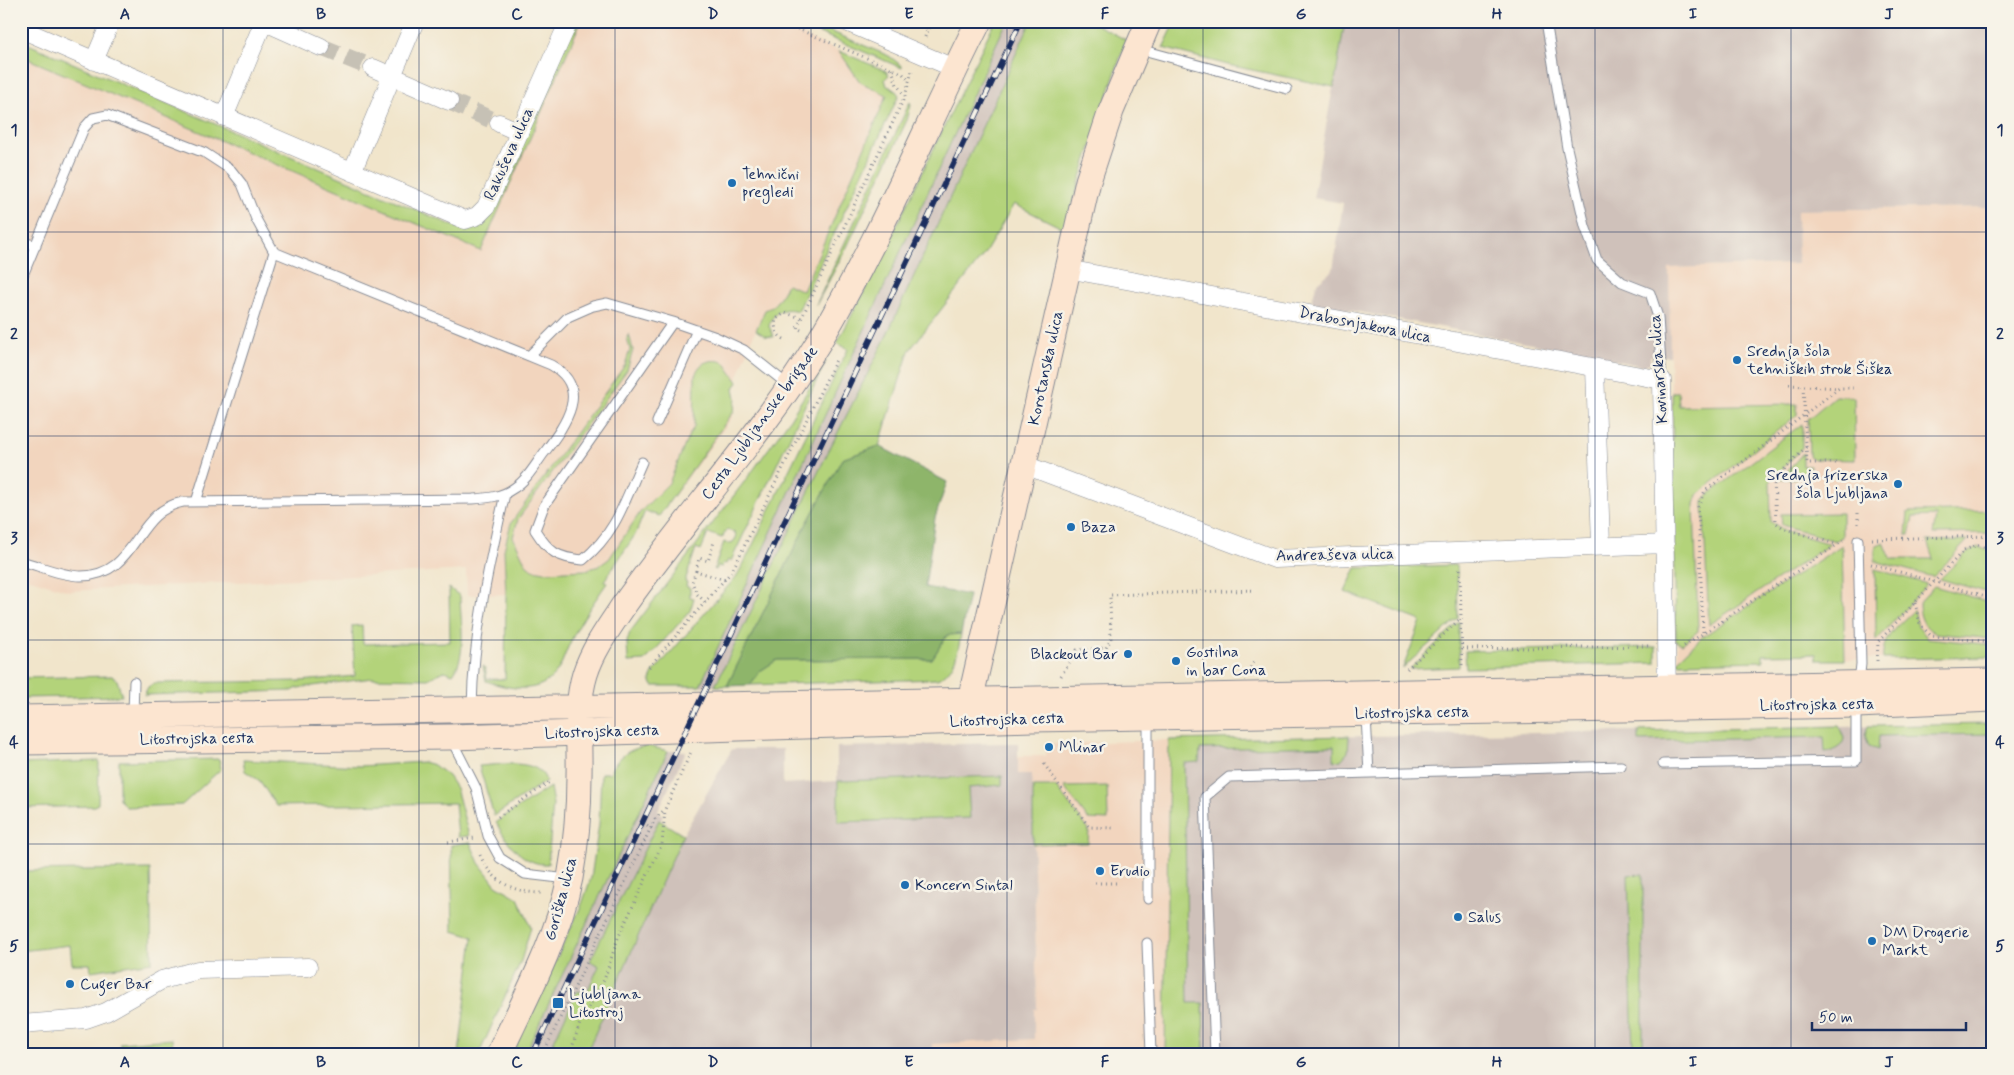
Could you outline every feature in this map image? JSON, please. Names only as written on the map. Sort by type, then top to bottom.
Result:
[{"type":"main road","name":"Cesta Ljubljanske brigade","points":[[578,733],[579,706],[586,674],[601,642],[620,611],[790,387],[819,342],[871,245],[980,21]]},
{"type":"main road","name":"Korotanska ulica","points":[[968,710],[1025,465],[1067,269],[1099,147],[1149,21]]},
{"type":"main road","name":"Litostrojska cesta","points":[[1858,694],[1993,681]]},
{"type":"main road","name":"Litostrojska cesta","points":[[21,742],[134,728],[472,708],[579,706],[914,711],[1858,694],[1993,699]]},
{"type":"main road","name":"Litostrojska cesta","points":[[21,718],[134,728],[450,737],[578,733],[914,711]]},
{"type":"main road","name":"Goriška ulica","points":[[499,1054],[545,956],[557,924],[570,879],[579,778],[578,733]]},
{"type":"street","points":[[94,60],[111,21]]},
{"type":"street","points":[[224,117],[263,21],[322,47]]},
{"type":"street","points":[[352,172],[415,21]]},
{"type":"street","name":"Rakuševa ulica","points":[[21,29],[460,219],[469,220],[477,216],[486,207],[568,21]]},
{"type":"street","points":[[844,21],[956,69]]},
{"type":"street","points":[[373,68],[449,101]]},
{"type":"street","points":[[499,123],[519,132]]},
{"type":"street","name":"Drabosnjakova ulica","points":[[1067,269],[1662,380]]},
{"type":"street","points":[[1595,368],[1601,546],[1665,544]]},
{"type":"street","name":"Kovinarska ulica","points":[[1662,380],[1667,697]]},
{"type":"street","name":"Andreaševa ulica","points":[[1025,465],[1275,559],[1601,546]]},
{"type":"street","points":[[21,1024],[86,1019],[106,1012],[162,980],[198,970],[308,967]]},
{"type":"lane","name":"Kovinarska ulica","points":[[1546,21],[1567,148],[1585,226],[1598,260],[1622,282],[1650,292],[1658,317],[1662,380]]},
{"type":"lane","points":[[1137,48],[1288,89]]},
{"type":"lane","points":[[21,280],[84,128],[93,118],[107,115],[205,153],[231,170],[242,184],[256,219],[274,252],[559,370],[566,377],[572,395],[570,414],[561,431],[527,476],[505,494],[474,499],[196,502],[175,504],[160,512],[145,526],[123,560],[114,567],[82,576],[21,561]]},
{"type":"lane","points":[[21,241],[36,246]]},
{"type":"lane","points":[[196,502],[274,252]]},
{"type":"lane","points":[[529,356],[568,317],[593,306],[607,303],[697,330],[744,350],[790,387]]},
{"type":"lane","points":[[642,462],[613,528],[598,548],[583,560],[564,558],[546,547],[535,530],[544,506],[673,322]]},
{"type":"lane","points":[[657,422],[697,330]]},
{"type":"lane","points":[[472,708],[472,674],[476,639],[505,494]]},
{"type":"lane","points":[[1663,764],[1856,761],[1861,664],[1858,540]]},
{"type":"lane","points":[[134,682],[134,728]]},
{"type":"lane","points":[[1366,703],[1369,773]]},
{"type":"lane","points":[[1148,707],[1148,899]]},
{"type":"lane","points":[[450,737],[476,788],[488,836],[500,858],[525,874],[570,879]]},
{"type":"lane","points":[[1215,1054],[1205,798],[1229,777],[1621,766]]},
{"type":"lane","points":[[1148,943],[1151,1054]]},
{"type":"path","points":[[780,21],[892,69],[897,86],[905,96]]},
{"type":"path","points":[[913,21],[928,28],[944,21]]},
{"type":"path","name":"Cesta Ljubljanske brigade","points":[[797,328],[905,96],[909,80],[892,69]]},
{"type":"path","points":[[784,339],[779,337],[776,330],[776,319],[785,313],[802,318]]},
{"type":"path","name":"Cesta Ljubljanske brigade","points":[[649,667],[725,580],[736,564],[840,353]]},
{"type":"path","points":[[1789,385],[1853,388]]},
{"type":"path","points":[[1804,386],[1807,463],[1837,463]]},
{"type":"path","points":[[1703,632],[1698,506],[1700,497],[1705,491],[1840,388]]},
{"type":"path","points":[[1806,447],[1774,480],[1776,523],[1785,528],[1837,544]]},
{"type":"path","points":[[1462,649],[1667,652],[1703,632],[1842,541],[1993,536]]},
{"type":"path","points":[[1974,537],[1974,545]]},
{"type":"path","points":[[705,602],[697,594],[692,582],[699,558],[708,561],[714,542]]},
{"type":"path","points":[[1877,664],[1878,642],[1964,550],[1974,545],[1993,550]]},
{"type":"path","points":[[1460,551],[1462,672]]},
{"type":"path","points":[[1859,560],[1993,598]]},
{"type":"path","points":[[696,570],[725,580]]},
{"type":"path","points":[[1057,683],[1077,650],[1106,648],[1111,639],[1110,595],[1256,590]]},
{"type":"path","points":[[1915,602],[1920,624],[1931,636],[1993,642]]},
{"type":"path","points":[[1402,674],[1461,618]]},
{"type":"path","points":[[1247,678],[1248,671],[1254,662]]},
{"type":"path","points":[[543,1054],[653,829],[655,819],[665,809],[692,751]]},
{"type":"path","points":[[1044,764],[1089,826],[1116,828]]},
{"type":"path","points":[[485,825],[551,781]]},
{"type":"path","points":[[570,1054],[580,1023],[604,980],[618,938],[662,844],[665,809]]},
{"type":"path","points":[[647,825],[653,829]]},
{"type":"path","points":[[448,842],[488,836]]},
{"type":"path","points":[[1095,882],[1117,883]]},
{"type":"path","points":[[1083,1048],[1083,1054]]},
{"type":"path","points":[[1110,1048],[1110,1054]]},
{"type":"shaded area","points":[[581,21],[770,21],[839,51],[860,82],[887,95],[803,292],[787,284],[780,298],[769,309],[765,310],[757,326],[734,387],[736,406],[732,418],[659,516],[645,511],[635,535],[604,581],[514,594],[467,595],[466,570],[69,591],[21,576],[21,56],[481,251]]},
{"type":"shaded area","points":[[1007,21],[1031,21],[884,341],[715,686],[700,686]]},
{"type":"shaded area","points":[[1345,21],[1993,21],[1993,207],[1797,210],[1798,264],[1669,268],[1670,356],[1650,356],[1650,363],[1642,366],[1311,303],[1317,283],[1333,270],[1343,203],[1313,198]]},
{"type":"shaded area","points":[[1993,207],[1993,657],[1816,660],[1816,654],[1763,655],[1763,661],[1678,663],[1668,268],[1798,264],[1797,210]]},
{"type":"shaded area","points":[[1993,724],[1993,1054],[1165,1054],[1169,740]]},
{"type":"shaded area","name":"Erudio","points":[[1169,740],[1165,1054],[932,1054],[931,1044],[1034,1038],[1034,1009],[1037,1008],[1032,774],[1018,775],[1018,756],[1046,756],[1046,744]]},
{"type":"shaded area","points":[[1018,743],[1018,774],[1032,774],[1037,1009],[1034,1009],[1034,1039],[932,1044],[932,1054],[586,1054],[683,835],[732,749],[783,749],[783,784],[837,781],[837,747]]},
{"type":"shaded area","points":[[668,751],[686,751],[658,811],[663,815],[590,960],[599,966],[586,995],[577,991],[548,1054],[525,1054]]},
{"type":"green space","points":[[574,21],[581,21],[481,251],[21,56],[21,41],[461,229],[467,229],[482,223],[496,205]]},
{"type":"green space","points":[[791,21],[806,21],[889,56],[902,68]]},
{"type":"green space","points":[[995,21],[1007,21],[700,686],[653,686],[650,680],[653,673],[736,577],[744,563],[848,349],[837,343],[873,275]]},
{"type":"green space","points":[[1031,21],[1090,21],[1126,40],[1064,229],[1014,204],[985,253],[909,351],[879,446],[842,459],[805,527],[727,686],[715,686],[884,341]]},
{"type":"green space","points":[[1176,21],[1345,21],[1334,87],[1228,65],[1163,48]]},
{"type":"green space","points":[[839,51],[886,71],[889,75],[885,79],[887,86],[893,88],[899,95],[798,311],[784,310],[776,314],[769,326],[774,337],[765,336],[756,330],[765,310],[781,296],[787,284],[803,291],[887,95],[860,82]]},
{"type":"green space","points":[[910,102],[907,120],[847,247],[816,305]]},
{"type":"green space","points":[[629,334],[633,350],[627,370],[518,519],[513,537],[526,564],[533,570],[545,572],[586,570],[599,566],[609,559],[641,511],[669,483],[694,427],[695,377],[699,368],[705,362],[724,362],[738,382],[734,388],[736,398],[734,411],[659,516],[645,511],[635,535],[604,581],[607,583],[582,621],[560,667],[551,678],[543,684],[525,688],[515,688],[486,681],[483,666],[485,667],[487,679],[505,679],[506,595],[504,550],[511,523],[625,365],[630,350],[627,337]]},
{"type":"green space","points":[[826,361],[731,561],[728,560],[726,564],[723,563],[722,567],[718,566],[716,570],[714,569],[724,542],[728,544],[733,542],[736,538],[735,532],[726,530],[722,538],[708,533],[701,550],[696,548],[685,581],[687,582],[686,586],[690,588],[690,597],[694,598],[690,611],[644,661],[628,662],[627,642],[630,632],[754,469],[790,419]]},
{"type":"green space","points":[[1672,392],[1678,392],[1679,406],[1797,404],[1797,415],[1697,495],[1694,504],[1698,631],[1682,644],[1676,641]]},
{"type":"green space","points":[[1835,396],[1854,397],[1855,460],[1814,459],[1809,456],[1808,419]]},
{"type":"green space","points":[[1802,424],[1802,448],[1770,482],[1771,522],[1784,530],[1830,544],[1709,625],[1703,502],[1708,495]]},
{"type":"green space","points":[[879,446],[947,482],[935,518],[925,587],[969,595],[961,634],[947,635],[932,659],[777,660],[760,671],[750,685],[727,686],[805,527],[842,459]]},
{"type":"green space","points":[[1803,453],[1803,466],[1810,466],[1810,478],[1780,479]]},
{"type":"green space","points":[[1993,510],[1993,533],[1933,534],[1936,516],[1913,517],[1909,535],[1906,535],[1908,512]]},
{"type":"green space","points":[[1842,513],[1842,537],[1835,541],[1782,525],[1781,514]]},
{"type":"green space","points":[[1968,540],[1933,577],[1875,561],[1877,545],[1884,542],[1891,559],[1933,559],[1927,541]]},
{"type":"green space","points":[[1842,545],[1845,660],[1816,660],[1816,654],[1763,655],[1763,661],[1678,663],[1677,661],[1702,637]]},
{"type":"green space","points":[[1978,547],[1993,552],[1993,594],[1940,579],[1967,552]]},
{"type":"green space","points":[[1457,565],[1458,618],[1403,668],[1421,621],[1345,592],[1356,568]]},
{"type":"green space","points":[[1875,569],[1927,584],[1876,641]]},
{"type":"green space","points":[[1934,586],[1993,603],[1993,639],[1935,633],[1927,628],[1921,617],[1919,603]]},
{"type":"green space","points":[[449,588],[460,596],[462,626],[462,647],[458,666],[453,674],[444,671],[428,679],[372,678],[298,688],[292,691],[144,695],[148,687],[154,683],[300,681],[355,676],[352,626],[362,625],[363,644],[450,642]]},
{"type":"green space","points":[[1914,610],[1918,627],[1928,638],[1993,645],[1993,657],[1883,659],[1883,651],[1888,638],[1897,626]]},
{"type":"green space","points":[[1459,622],[1459,667],[1410,669]]},
{"type":"green space","points":[[961,634],[955,661],[948,672],[937,679],[750,685],[760,671],[777,660],[932,659],[947,635]]},
{"type":"green space","points":[[1656,647],[1656,663],[1466,668],[1465,651]]},
{"type":"green space","points":[[112,676],[117,680],[122,696],[21,698],[21,678]]},
{"type":"green space","points":[[1993,724],[1993,734],[1879,736],[1878,750],[1869,747],[1865,735],[1868,726]]},
{"type":"green space","points":[[1839,726],[1844,738],[1843,744],[1833,751],[1825,752],[1824,737],[1639,741],[1639,731]]},
{"type":"green space","points":[[1349,736],[1348,752],[1341,760],[1334,761],[1334,746],[1200,749],[1199,762],[1184,763],[1188,1003],[1203,1003],[1204,1054],[1165,1054],[1169,740]]},
{"type":"green space","points":[[648,746],[668,751],[525,1054],[512,1054],[582,904],[591,878],[599,824],[601,773],[610,773],[617,762],[630,751]]},
{"type":"green space","points":[[219,759],[221,769],[182,805],[126,807],[119,799],[119,761]]},
{"type":"green space","points":[[243,760],[360,766],[423,762],[434,765],[448,776],[456,788],[469,836],[458,837],[455,803],[276,806],[260,781],[245,771]]},
{"type":"green space","points":[[99,761],[98,804],[94,806],[21,808],[21,764]]},
{"type":"green space","points":[[527,765],[536,768],[542,773],[546,781],[494,816],[479,766]]},
{"type":"green space","points":[[1002,776],[1002,785],[968,788],[970,818],[838,822],[838,781]]},
{"type":"green space","points":[[1107,786],[1108,820],[1088,819],[1064,787]]},
{"type":"green space","points":[[550,787],[553,804],[548,864],[539,864],[524,857],[517,851],[505,837],[496,822]]},
{"type":"green space","points":[[1033,787],[1056,787],[1089,830],[1088,843],[1033,844]]},
{"type":"green space","points":[[659,820],[683,835],[586,1054],[548,1054],[577,991],[586,994],[599,966],[590,961]]},
{"type":"green space","points":[[470,842],[479,863],[496,885],[518,898],[531,927],[521,961],[479,1054],[459,1054],[473,937],[453,931],[451,845]]},
{"type":"green space","points":[[150,869],[152,962],[91,971],[90,964],[72,964],[70,945],[21,951],[21,871]]},
{"type":"green space","points":[[1643,874],[1643,1054],[1633,1054],[1628,875]]},
{"type":"green space","points":[[172,1039],[174,1054],[121,1054],[120,1043]]},
{"type":"tunnel","points":[[321,47],[373,68]]},
{"type":"tunnel","points":[[449,101],[499,123]]},
{"type":"railway","points":[[533,1054],[1021,21]]},
{"type":"place","name":"Tehnični pregledi","points":[[732,183]]},
{"type":"place","name":"Srednja šola tehniških strok Šiška","points":[[1737,360]]},
{"type":"place","name":"Srednja frizerska šola Ljubljana","points":[[1898,484]]},
{"type":"place","name":"Baza","points":[[1071,527]]},
{"type":"place","name":"Blackout Bar","points":[[1128,654]]},
{"type":"place","name":"Gostilna in bar Cona","points":[[1176,661]]},
{"type":"place","name":"Mlinar","points":[[1049,747]]},
{"type":"place","name":"Erudio","points":[[1100,871]]},
{"type":"place","name":"Koncern Sintal","points":[[905,885]]},
{"type":"place","name":"Salus","points":[[1458,917]]},
{"type":"place","name":"DM Drogerie Markt","points":[[1872,941]]},
{"type":"place","name":"Cuger Bar","points":[[70,984]]},
{"type":"place","name":"Ljubljana Litostroj","points":[[558,1003]]}]
